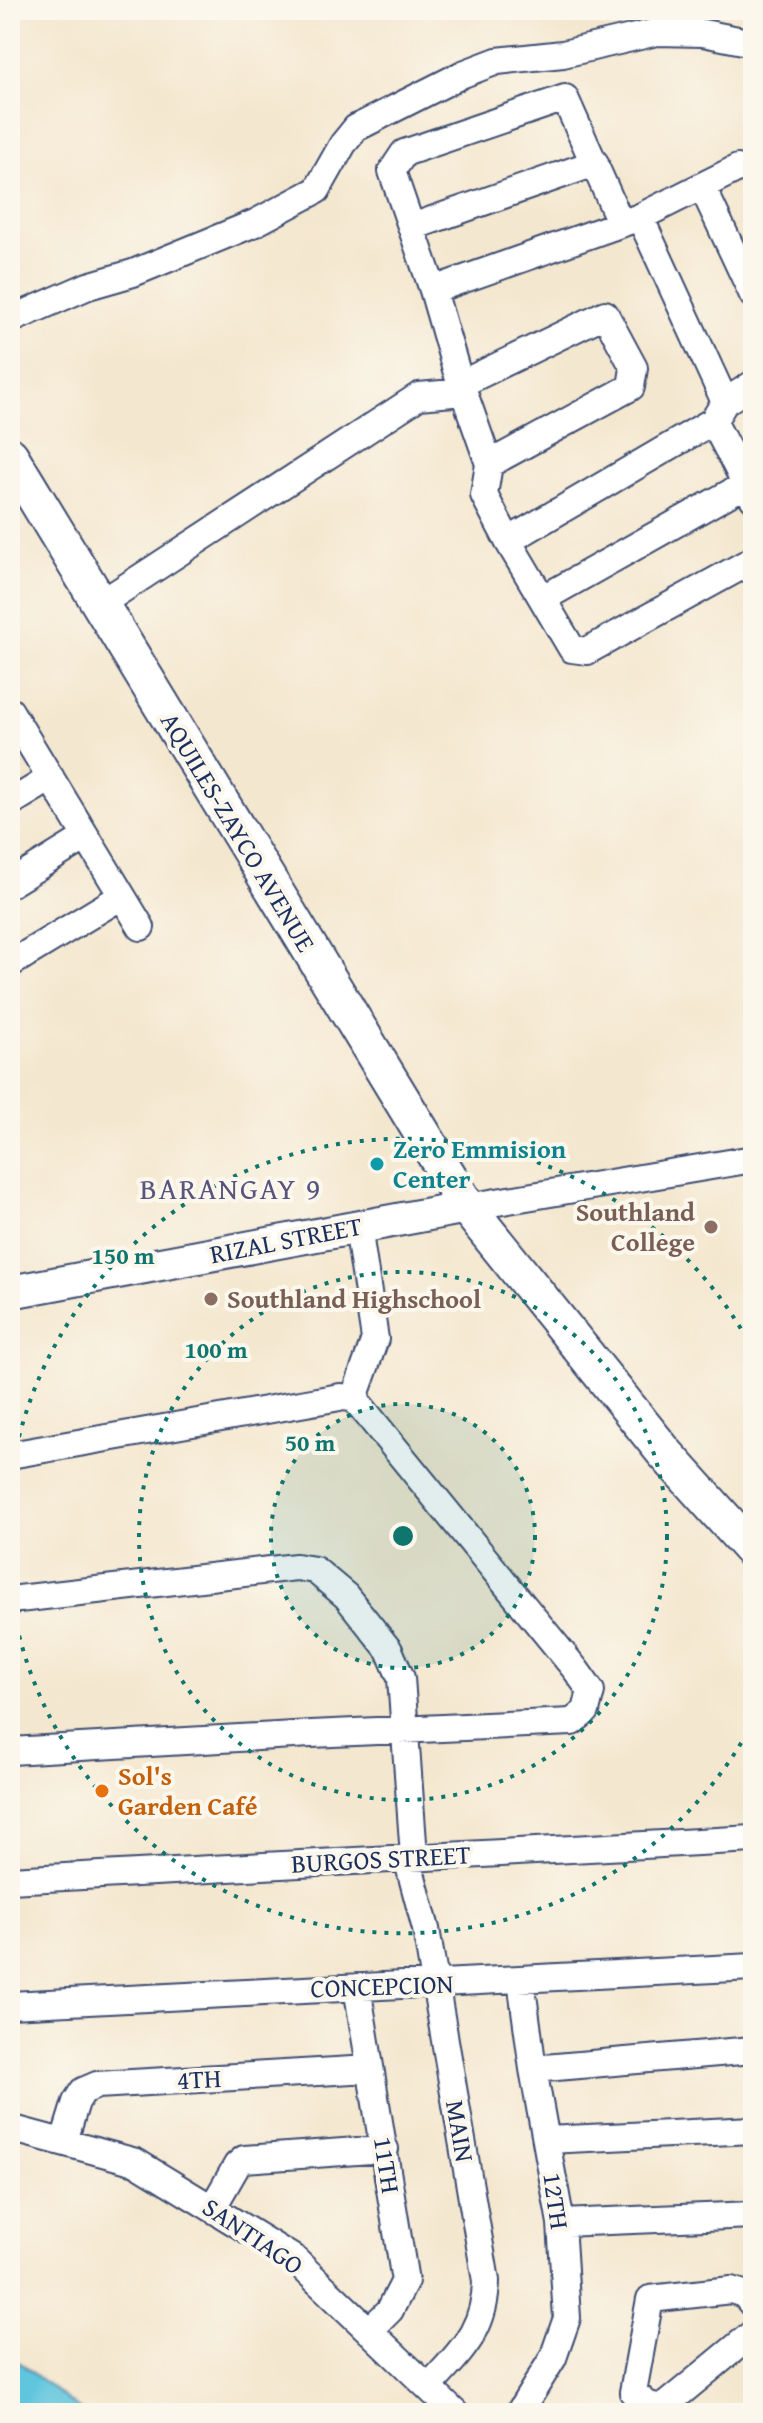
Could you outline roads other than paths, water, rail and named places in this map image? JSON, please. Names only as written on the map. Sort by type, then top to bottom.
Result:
[{"type":"highway","name":"AQUILES-ZAYCO AVENUE","points":[[12,465],[467,1207],[664,1452],[753,1551]]},
{"type":"main road","name":"RIZAL STREET","points":[[10,1292],[467,1207]]},
{"type":"street","points":[[10,320],[88,286],[133,273],[255,223],[317,190],[343,144],[356,128],[463,74],[497,61],[563,54],[657,32],[703,33],[753,43]]},
{"type":"street","points":[[544,598],[749,491],[719,411],[630,221],[595,163],[565,98],[404,153],[392,171],[489,464],[484,495],[572,649],[587,651],[753,560]]},
{"type":"street","points":[[412,227],[595,163]]},
{"type":"street","points":[[433,290],[630,221],[738,168]]},
{"type":"street","points":[[702,186],[753,295]]},
{"type":"street","points":[[100,604],[419,396],[461,383],[605,314],[634,368],[631,387],[489,464]]},
{"type":"street","points":[[508,541],[719,411],[753,384]]},
{"type":"street","points":[[12,718],[141,927]]},
{"type":"street","points":[[10,803],[51,778]]},
{"type":"street","points":[[10,884],[86,837]]},
{"type":"street","points":[[10,964],[122,896]]},
{"type":"street","points":[[467,1207],[753,1159]]},
{"type":"street","points":[[354,1398],[375,1339],[358,1227]]},
{"type":"street","points":[[10,1455],[340,1397],[354,1398],[591,1691],[586,1711],[572,1722],[10,1751]]},
{"type":"street","name":"MAIN","points":[[10,1600],[296,1567],[315,1570],[346,1596],[389,1650],[401,1678],[411,1857],[486,2281],[482,2316],[473,2336],[429,2387]]},
{"type":"street","name":"BURGOS STREET","points":[[10,1880],[753,1839]]},
{"type":"street","name":"CONCEPCION","points":[[10,2005],[753,1967]]},
{"type":"street","name":"12TH","points":[[519,2413],[553,2358],[567,2318],[561,2223],[533,2069],[521,1980]]},
{"type":"street","name":"11TH","points":[[357,1987],[405,2281],[390,2310],[369,2331]]},
{"type":"street","points":[[533,2069],[753,2050]]},
{"type":"street","name":"4TH","points":[[64,2141],[76,2102],[83,2091],[97,2085],[370,2069]]},
{"type":"street","name":"SANTIAGO","points":[[10,2128],[136,2162],[293,2258],[455,2413]]},
{"type":"street","points":[[547,2140],[753,2130]]},
{"type":"street","points":[[213,2207],[237,2165],[244,2159],[385,2149]]},
{"type":"street","points":[[561,2223],[753,2215]]},
{"type":"street","points":[[753,2305],[744,2294],[731,2290],[650,2299],[633,2392],[659,2410],[753,2333]]},
{"type":"water","points":[[10,2355],[84,2413],[10,2413]]},
{"type":"place","name":"Zero Emmision Center","points":[[377,1164]]},
{"type":"place","name":"Southland College","points":[[711,1227]]},
{"type":"place","name":"Southland Highschool","points":[[211,1299]]},
{"type":"place","name":"Sol's Garden Café","points":[[102,1791]]},
{"type":"district","name":"BARANGAY 9","points":[[231,1189]]}]
